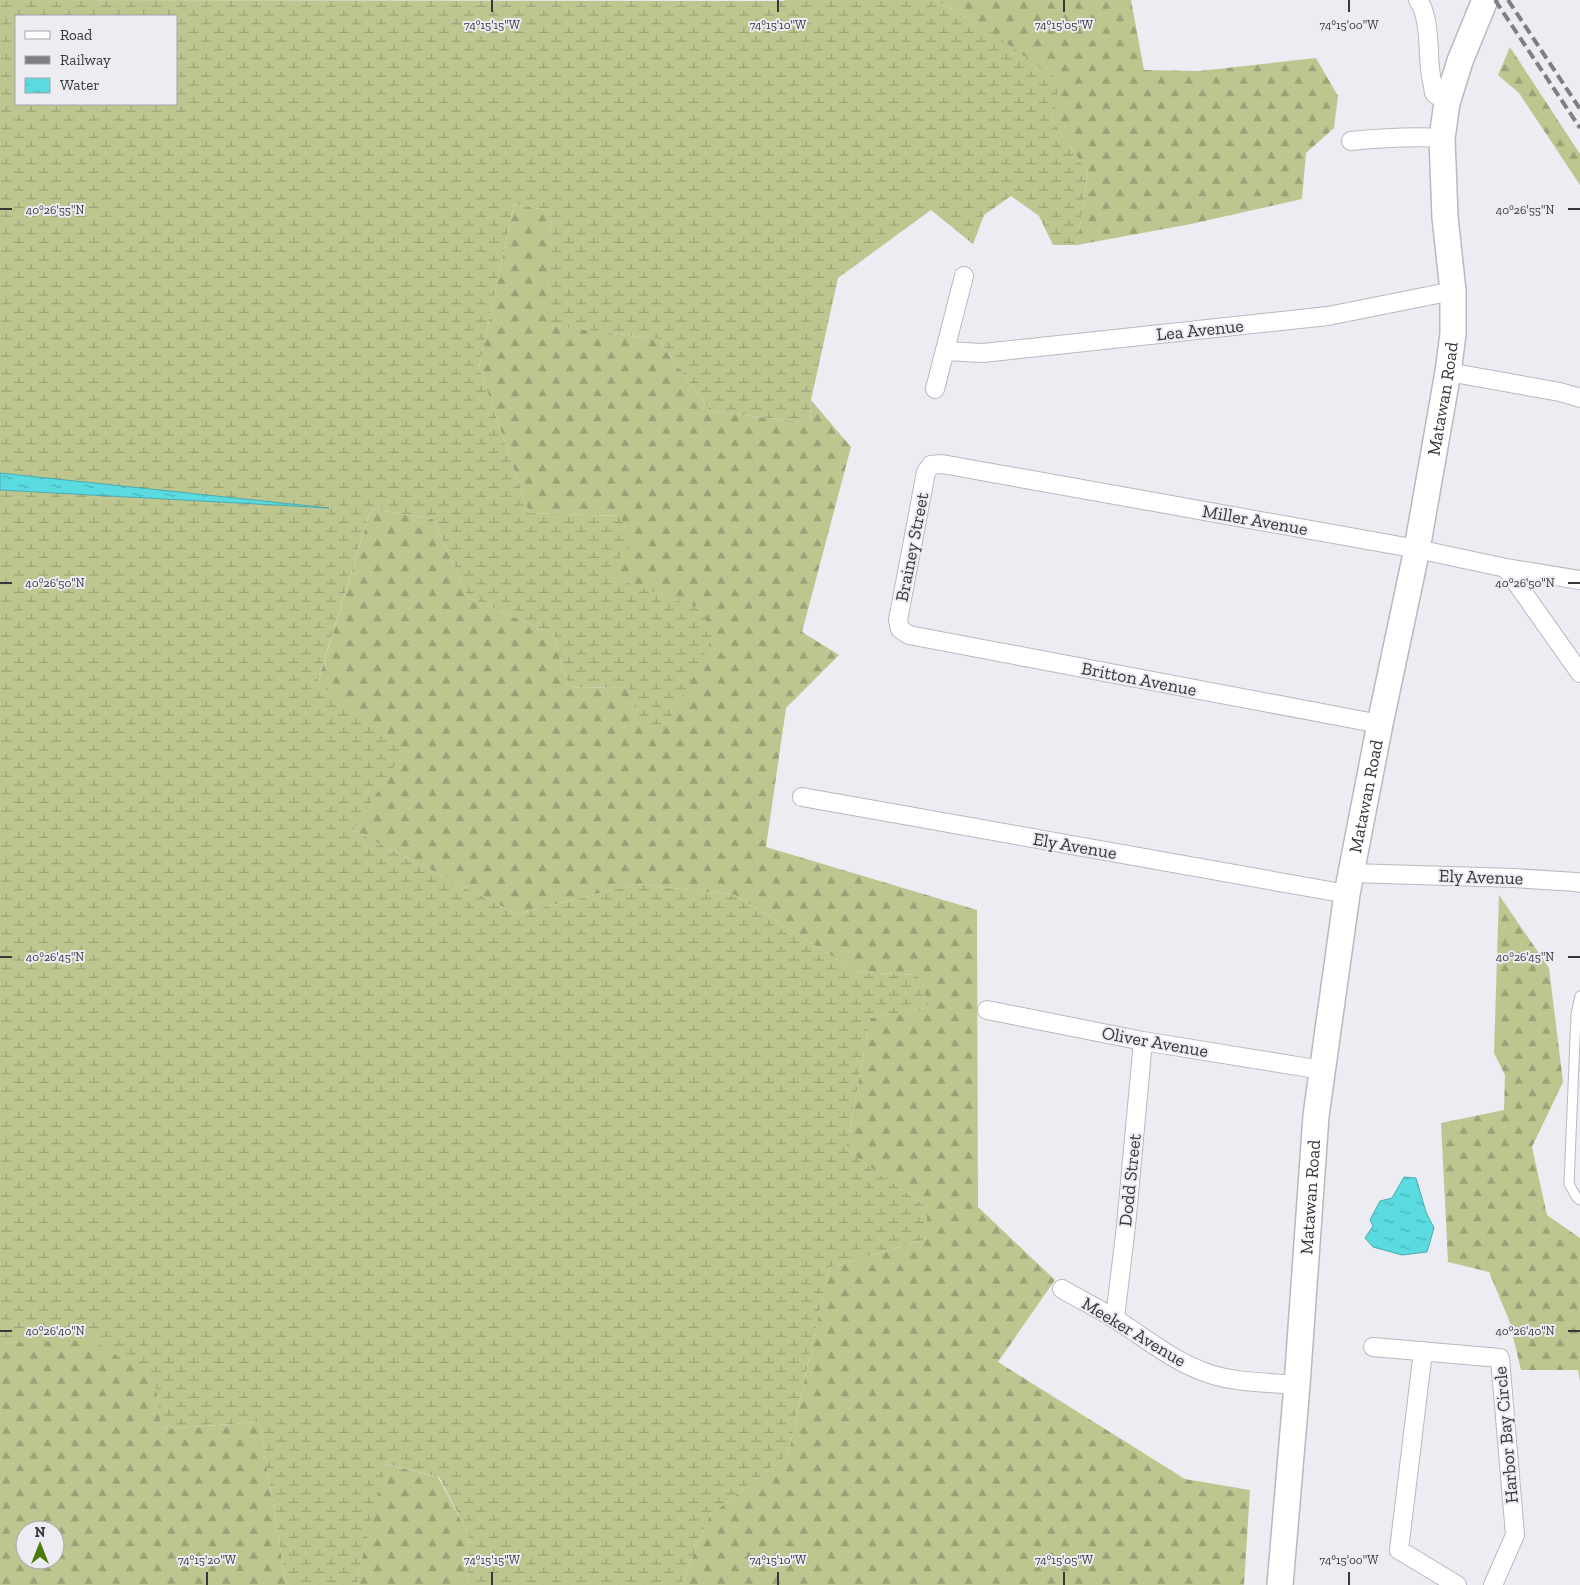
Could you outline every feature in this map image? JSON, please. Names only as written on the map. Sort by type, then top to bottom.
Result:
[{"type":"main road","name":"Matawan Road","points":[[1280,1585],[1297,1385],[1316,1116],[1349,884],[1417,549],[1448,372],[1453,334],[1453,291],[1445,217],[1442,138],[1448,103],[1460,60],[1481,9]]},
{"type":"street","points":[[1418,0],[1421,4],[1428,29],[1430,70],[1434,93],[1448,103]]},
{"type":"street","points":[[1351,141],[1383,138],[1442,138]]},
{"type":"street","points":[[936,389],[964,276]]},
{"type":"street","name":"Lea Avenue","points":[[945,351],[983,352],[1328,316],[1453,291]]},
{"type":"street","points":[[1448,372],[1560,392],[1580,398]]},
{"type":"street","name":"Miller Avenue","points":[[930,465],[942,464],[1580,580]]},
{"type":"street","name":"Brainey Street","points":[[900,630],[898,620],[926,472],[930,465]]},
{"type":"street","points":[[1506,568],[1580,673]]},
{"type":"street","name":"Britton Avenue","points":[[900,630],[909,635],[1380,724]]},
{"type":"street","name":"Ely Avenue","points":[[802,797],[1349,884],[1514,878],[1580,883]]},
{"type":"street","name":"Oliver Avenue","points":[[988,1010],[1143,1041],[1322,1070]]},
{"type":"street","name":"Dodd Street","points":[[1115,1318],[1126,1226],[1143,1041]]},
{"type":"street","name":"Meeker Avenue","points":[[1062,1289],[1115,1318],[1178,1361],[1207,1373],[1230,1379],[1297,1385]]},
{"type":"street","name":"Harbor Bay Circle","points":[[1373,1347],[1500,1358],[1515,1535],[1494,1585]]},
{"type":"street","points":[[1423,1351],[1398,1550],[1457,1585]]},
{"type":"lane","points":[[1580,996],[1576,1015],[1569,1184],[1580,1200]]},
{"type":"green space","points":[[0,0],[935,0],[983,27],[1062,82],[1050,117],[1088,173],[1077,245],[1053,245],[1039,216],[1011,196],[984,215],[973,244],[931,210],[838,278],[811,400],[810,423],[710,411],[658,339],[548,325],[551,211],[514,204],[479,367],[529,513],[621,516],[631,547],[603,574],[702,609],[712,639],[668,723],[640,727],[629,688],[568,687],[553,634],[468,597],[433,519],[371,509],[318,680],[404,751],[353,830],[517,914],[636,884],[735,895],[857,972],[918,975],[930,1007],[870,1018],[846,1150],[927,1207],[927,1239],[829,1268],[788,1455],[710,1515],[681,1585],[468,1585],[469,1535],[439,1477],[386,1464],[357,1578],[359,1585],[286,1585],[260,1422],[161,1429],[155,1380],[92,1340],[0,1343]]},
{"type":"green space","points":[[935,0],[1131,0],[1144,70],[1199,71],[1316,58],[1338,96],[1334,128],[1306,153],[1302,199],[1191,224],[1077,245],[1088,173],[1050,117],[983,27]]},
{"type":"green space","points":[[1510,47],[1580,154],[1580,185],[1519,93],[1498,75]]},
{"type":"green space","points":[[514,204],[551,211],[549,325],[658,339],[710,411],[810,423],[811,400],[851,447],[802,632],[839,655],[786,708],[766,847],[977,910],[978,1207],[1055,1280],[998,1362],[1185,1479],[1250,1490],[1244,1585],[681,1585],[710,1515],[788,1455],[829,1268],[927,1239],[927,1207],[846,1150],[870,1018],[929,1007],[918,975],[857,972],[735,895],[636,884],[517,914],[353,830],[318,681],[371,509],[433,519],[468,597],[553,634],[568,687],[629,688],[702,609],[602,574],[621,516],[529,513],[479,367]]},
{"type":"green space","points":[[1499,895],[1549,968],[1563,1082],[1532,1147],[1547,1215],[1580,1238],[1580,1382],[1578,1370],[1521,1370],[1509,1320],[1489,1272],[1448,1262],[1441,1123],[1504,1110],[1505,1075],[1494,1053]]},
{"type":"green space","points":[[92,1339],[155,1380],[162,1429],[260,1422],[286,1585],[0,1585],[0,1343]]},
{"type":"green space","points":[[385,1464],[438,1477],[469,1535],[468,1585],[359,1585],[357,1578]]},
{"type":"water","points":[[0,473],[329,508],[0,490]]},
{"type":"water","points":[[1404,1177],[1416,1178],[1426,1212],[1434,1228],[1427,1252],[1402,1255],[1373,1247],[1365,1238],[1373,1226],[1370,1220],[1380,1201],[1392,1198]]},
{"type":"railway","points":[[1495,0],[1580,128]]},
{"type":"railway","points":[[1508,0],[1580,109]]}]
